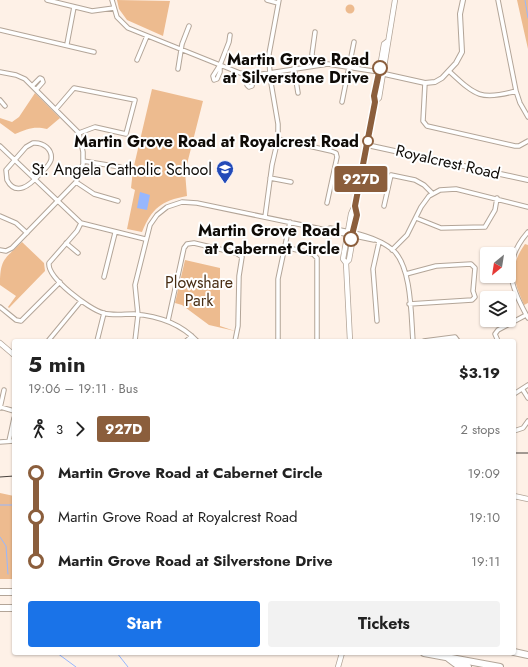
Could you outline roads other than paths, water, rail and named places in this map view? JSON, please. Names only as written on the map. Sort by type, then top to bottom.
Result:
[{"type":"highway","points":[[0,592],[12,592]]},
{"type":"highway","points":[[0,608],[12,608]]},
{"type":"highway","points":[[516,650],[528,652]]},
{"type":"highway","points":[[516,651],[528,655]]},
{"type":"highway","points":[[436,655],[500,667]]},
{"type":"highway","points":[[447,657],[456,664],[468,667]]},
{"type":"main road","points":[[350,339],[346,263],[343,259],[350,234],[351,214],[355,206],[375,102],[379,98],[381,73],[389,44],[388,41],[395,0]]},
{"type":"main road","points":[[0,343],[12,353]]},
{"type":"main road","points":[[516,496],[528,499]]},
{"type":"main road","points":[[338,667],[342,655]]},
{"type":"street","points":[[47,0],[96,11],[114,8]]},
{"type":"street","points":[[112,0],[117,17],[123,25],[220,66],[248,75],[328,64],[350,66],[425,83],[439,80],[459,59],[462,52],[460,14],[463,0]]},
{"type":"street","points":[[265,217],[270,178],[278,139],[270,72],[269,49],[279,1],[267,0]]},
{"type":"street","points":[[498,0],[516,91],[520,103],[528,117]]},
{"type":"street","points":[[67,44],[74,6]]},
{"type":"street","points":[[178,69],[181,50],[189,26]]},
{"type":"street","points":[[0,30],[67,44],[94,52]]},
{"type":"street","points":[[314,65],[312,54],[315,32]]},
{"type":"street","points":[[220,66],[230,35]]},
{"type":"street","points":[[137,60],[147,36]]},
{"type":"street","points":[[342,102],[354,42]]},
{"type":"street","points":[[294,68],[298,93]]},
{"type":"street","points":[[449,71],[469,90],[475,93],[494,96],[516,91]]},
{"type":"street","points":[[0,72],[22,76],[79,133],[83,161],[76,182],[58,202],[12,248],[6,251],[0,250]]},
{"type":"street","points":[[248,75],[247,85],[249,87],[252,86],[253,75]]},
{"type":"street","points":[[32,86],[40,78],[42,79],[43,82],[36,90]]},
{"type":"street","points":[[425,83],[423,121],[427,126],[515,146],[519,146],[528,141]]},
{"type":"street","points":[[56,109],[74,88],[135,100],[126,134],[95,127],[79,133]]},
{"type":"street","points":[[0,100],[5,106]]},
{"type":"street","points":[[278,139],[331,150],[336,153],[337,157],[327,203]]},
{"type":"street","points":[[38,143],[47,148],[51,155],[50,161],[35,180],[23,189],[10,185],[5,174],[8,167],[14,160],[31,144],[38,143]]},
{"type":"street","name":"Royalcrest Road","points":[[367,145],[528,180]]},
{"type":"street","points":[[0,146],[81,223],[115,233],[145,239]]},
{"type":"street","points":[[83,161],[120,166]]},
{"type":"street","points":[[384,206],[390,175],[418,182],[424,185],[432,193]]},
{"type":"street","points":[[270,178],[291,182]]},
{"type":"street","points":[[76,182],[94,194],[118,201]]},
{"type":"street","points":[[392,250],[407,236],[420,208],[432,193],[452,188],[497,198],[528,208]]},
{"type":"street","points":[[416,218],[441,228],[485,227],[495,210],[497,198]]},
{"type":"street","points":[[135,339],[138,315],[135,286],[145,239],[150,225],[157,215],[167,207],[179,203],[197,203],[325,230],[330,228],[379,242],[392,250],[399,258],[406,274],[413,339]]},
{"type":"street","points":[[0,216],[16,223],[27,233]]},
{"type":"street","points":[[278,339],[278,279],[290,222]]},
{"type":"street","points":[[81,223],[77,231],[49,263],[50,272],[81,300],[104,313],[138,315],[168,321],[183,327],[195,339]]},
{"type":"street","points":[[497,339],[495,334],[499,329],[527,317],[512,286],[511,270],[515,250],[528,232]]},
{"type":"street","points":[[104,277],[115,233]]},
{"type":"street","points":[[377,321],[373,269],[379,242]]},
{"type":"street","points":[[66,243],[78,253]]},
{"type":"street","points":[[168,321],[184,248],[187,244],[194,243],[236,253],[242,258],[239,276],[238,326],[235,339]]},
{"type":"street","points":[[285,247],[313,254],[317,258],[317,339]]},
{"type":"street","points":[[406,274],[436,266],[473,264],[475,268],[473,291],[475,297],[472,300],[409,304]]},
{"type":"street","points":[[0,307],[16,320],[21,320],[60,282]]},
{"type":"street","points":[[50,339],[81,300]]},
{"type":"street","points":[[97,339],[104,313]]},
{"type":"street","points":[[188,339],[192,336]]},
{"type":"street","points":[[440,339],[455,337],[456,339]]},
{"type":"street","points":[[516,393],[523,390],[528,385]]},
{"type":"street","points":[[4,390],[0,408],[12,410]]},
{"type":"street","points":[[523,390],[528,398]]},
{"type":"street","points":[[516,430],[523,428],[528,421]]},
{"type":"street","points":[[8,441],[12,426]]},
{"type":"street","points":[[0,442],[12,441]]},
{"type":"water","points":[[140,192],[150,195],[147,210],[137,208]]},
{"type":"waterway","points":[[525,0],[528,18]]},
{"type":"waterway","points":[[0,505],[12,505]]},
{"type":"waterway","points":[[0,537],[6,546],[8,574]]},
{"type":"waterway","points":[[60,655],[76,667]]},
{"type":"waterway","points":[[119,655],[128,667]]},
{"type":"railway","points":[[516,453],[528,453]]},
{"type":"railway","points":[[0,477],[12,476]]},
{"type":"place","name":"Martin Grove Road at Silverstone Drive","points":[[380,68]]},
{"type":"place","name":"Martin Grove Road at Royalcrest Road","points":[[368,141]]},
{"type":"place","name":"St. Angela Catholic School","points":[[225,184]]},
{"type":"place","name":"Martin Grove Road at Cabernet Circle","points":[[351,239]]},
{"type":"park label","name":"Plowshare Park","points":[[199,291]]}]
